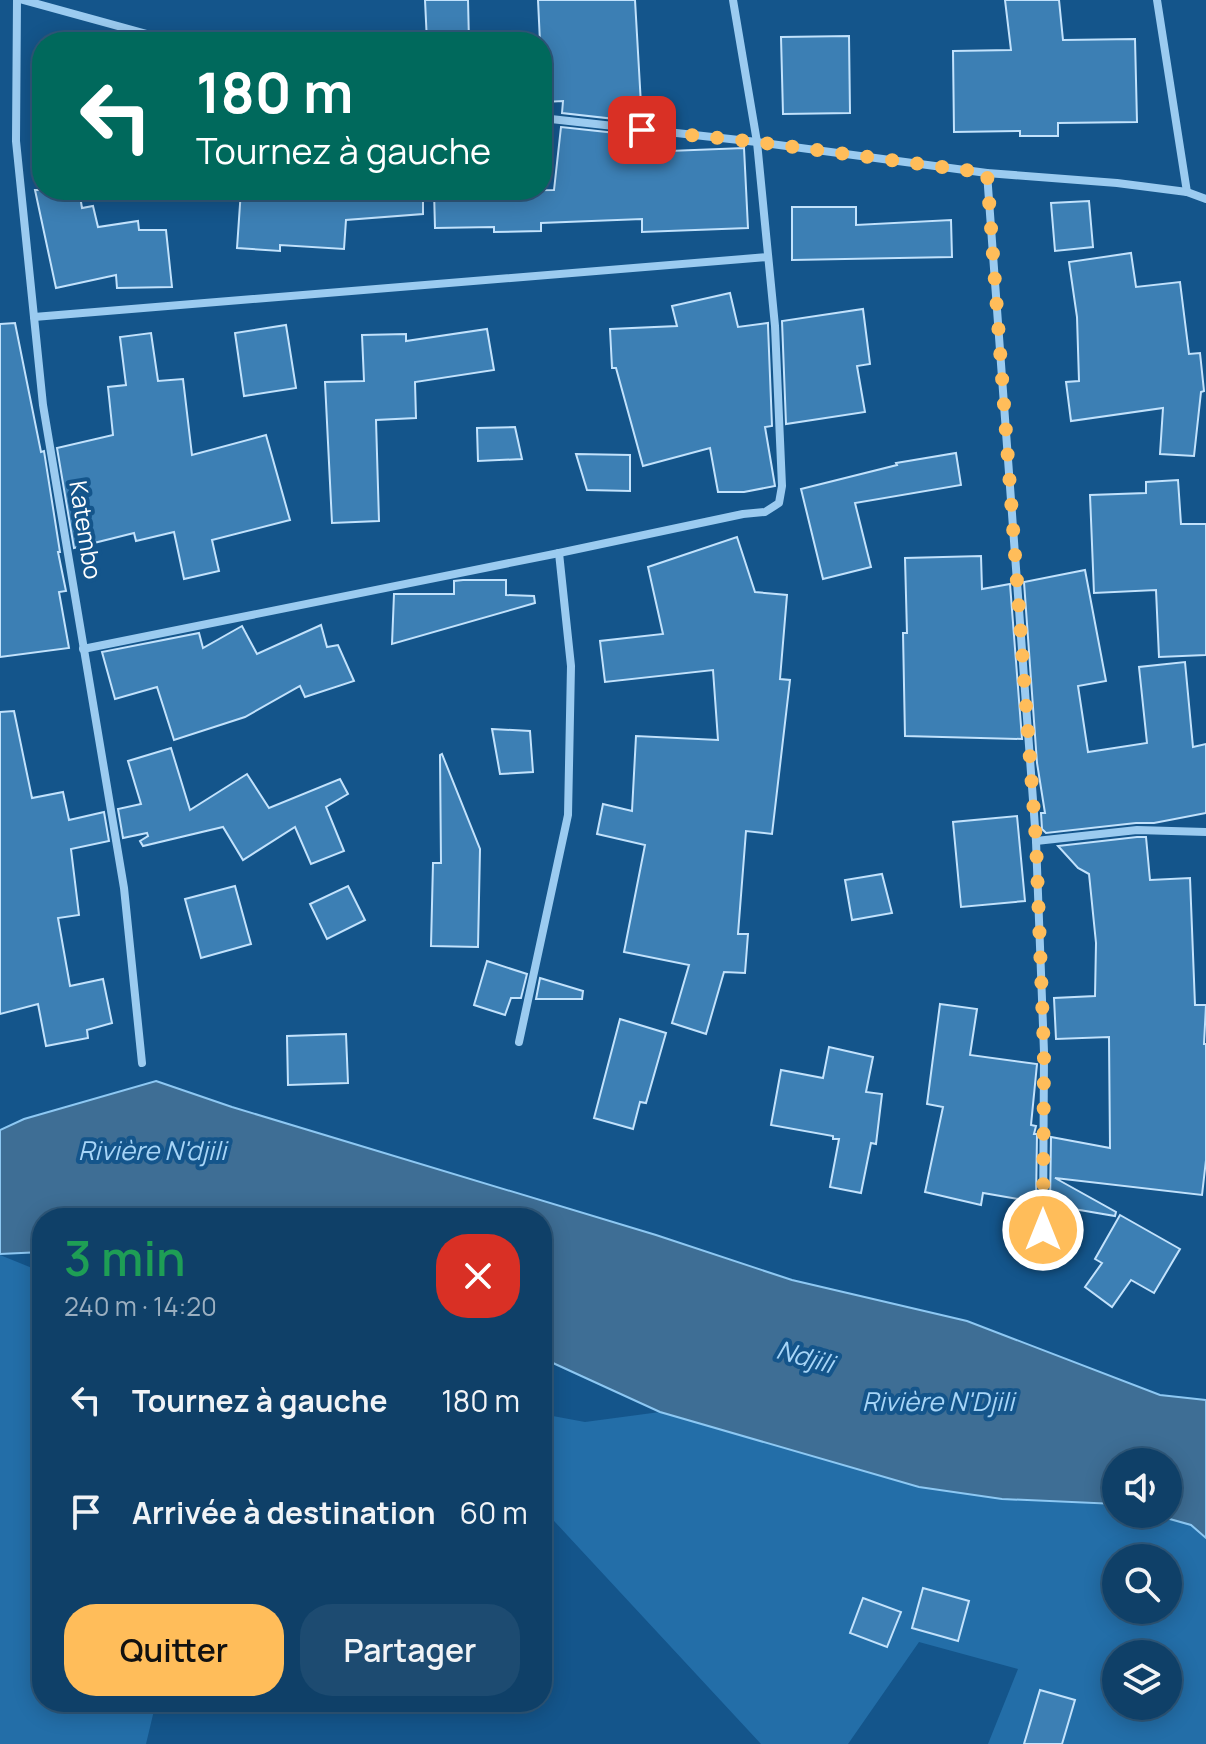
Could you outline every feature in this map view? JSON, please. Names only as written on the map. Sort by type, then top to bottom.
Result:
[{"type":"street","points":[[20,0],[139,32]]},
{"type":"street","name":"Katembo","points":[[20,0],[16,141],[43,405],[124,888],[142,1063]]},
{"type":"street","points":[[83,649],[765,512],[779,503],[782,486],[775,326],[757,142],[733,0]]},
{"type":"street","points":[[1157,0],[1187,192]]},
{"type":"street","points":[[552,119],[757,142],[987,173],[1117,183],[1187,192],[1206,199]]},
{"type":"street","points":[[987,173],[1036,841],[1044,1052],[1043,1230]]},
{"type":"street","points":[[34,317],[768,257]]},
{"type":"street","points":[[519,1042],[568,815],[571,666],[559,553]]},
{"type":"street","points":[[1036,841],[1137,830],[1206,832]]},
{"type":"shaded area","points":[[0,1255],[32,1268],[32,1712],[154,1712],[146,1744],[0,1744]]},
{"type":"shaded area","points":[[660,1412],[919,1487],[1002,1499],[1102,1503],[1102,1528],[1182,1528],[1182,1522],[1191,1525],[1206,1538],[1206,1744],[988,1744],[1018,1669],[919,1642],[848,1744],[761,1744],[552,1519],[552,1416],[585,1422]]},
{"type":"water","points":[[156,1081],[792,1280],[967,1321],[1160,1395],[1206,1400],[1206,1538],[1191,1525],[1182,1522],[1182,1448],[1102,1448],[1102,1503],[1002,1499],[919,1487],[660,1412],[552,1363],[552,1208],[32,1208],[32,1252],[0,1254],[0,1130],[24,1119]]},
{"type":"building","points":[[425,0],[468,0],[469,32],[427,32]]},
{"type":"building","points":[[538,0],[635,0],[642,122],[562,113],[563,101],[552,102],[552,32],[540,32]]},
{"type":"building","points":[[1005,0],[1059,0],[1063,40],[1135,39],[1137,122],[1058,123],[1058,136],[1020,136],[1020,131],[954,132],[953,51],[1011,50]]},
{"type":"building","points":[[849,36],[850,113],[783,114],[781,37]]},
{"type":"building","points":[[561,127],[643,136],[644,152],[744,148],[748,228],[642,232],[642,219],[541,223],[541,231],[494,232],[494,227],[435,228],[434,200],[552,200]]},
{"type":"building","points":[[37,200],[81,200],[82,208],[93,206],[98,227],[138,221],[139,230],[166,230],[172,287],[117,288],[116,275],[56,288]]},
{"type":"building","points":[[240,200],[423,200],[423,214],[346,220],[344,249],[280,245],[280,251],[237,248]]},
{"type":"building","points":[[1089,201],[1093,247],[1055,251],[1051,203]]},
{"type":"building","points":[[792,207],[856,207],[856,225],[951,220],[952,257],[792,260]]},
{"type":"building","points":[[1131,253],[1136,287],[1180,282],[1189,354],[1200,353],[1204,391],[1201,392],[1194,456],[1160,454],[1163,408],[1071,421],[1066,382],[1079,381],[1077,317],[1069,262]]},
{"type":"building","points":[[730,293],[738,327],[768,323],[772,426],[765,427],[775,486],[744,492],[718,492],[710,448],[643,466],[616,368],[612,368],[610,329],[677,326],[672,306]]},
{"type":"building","points":[[863,309],[870,364],[857,366],[865,412],[786,424],[782,321]]},
{"type":"building","points":[[15,323],[41,452],[44,451],[66,591],[59,592],[69,648],[0,657],[0,324]]},
{"type":"building","points":[[286,325],[296,388],[244,396],[235,333]]},
{"type":"building","points":[[487,329],[494,370],[415,382],[416,418],[376,420],[379,521],[332,523],[325,382],[364,381],[362,335],[406,334],[406,341]]},
{"type":"building","points":[[151,333],[158,381],[183,379],[192,455],[266,435],[290,520],[212,540],[219,571],[184,579],[174,532],[136,541],[134,533],[74,548],[57,448],[113,435],[108,387],[126,385],[120,337]]},
{"type":"building","points":[[515,427],[522,459],[478,461],[477,428]]},
{"type":"building","points":[[956,453],[961,485],[855,503],[871,567],[823,579],[801,489],[896,463]]},
{"type":"building","points":[[576,454],[630,455],[630,491],[587,490]]},
{"type":"building","points":[[1178,480],[1181,524],[1206,524],[1206,655],[1159,657],[1156,590],[1094,593],[1090,495],[1146,493],[1146,482]]},
{"type":"building","points":[[737,537],[755,592],[787,595],[780,679],[790,680],[772,834],[746,831],[738,934],[748,934],[745,973],[724,972],[706,1034],[672,1023],[689,965],[624,952],[645,845],[597,834],[603,804],[632,811],[636,736],[718,740],[713,670],[605,682],[600,641],[663,634],[648,567]]},
{"type":"building","points":[[981,556],[982,589],[1010,584],[1022,739],[905,736],[905,558]]},
{"type":"building","points":[[1085,570],[1106,681],[1078,686],[1088,752],[1147,743],[1139,667],[1185,662],[1193,747],[1206,744],[1206,813],[1154,823],[1046,833],[1042,829],[1041,813],[1045,813],[1037,763],[1024,582]]},
{"type":"building","points":[[506,580],[506,595],[534,596],[535,603],[392,644],[394,594],[454,594],[454,581]]},
{"type":"building","points":[[321,625],[327,647],[338,645],[354,681],[305,697],[300,686],[245,717],[174,740],[157,687],[115,699],[102,652],[199,633],[203,648],[242,626],[257,654]]},
{"type":"building","points":[[14,711],[32,798],[63,792],[69,820],[104,812],[109,841],[71,849],[79,915],[58,918],[70,986],[103,979],[112,1023],[87,1030],[88,1038],[46,1046],[38,1004],[0,1014],[0,712]]},
{"type":"building","points":[[492,729],[530,731],[533,772],[500,774]]},
{"type":"building","points":[[171,748],[190,810],[247,774],[269,808],[340,779],[348,794],[326,807],[344,851],[311,864],[295,827],[243,860],[223,827],[143,846],[140,841],[148,836],[147,833],[123,838],[118,809],[141,804],[128,761]]},
{"type":"building","points":[[442,754],[480,849],[478,947],[431,946],[433,863],[441,863]]},
{"type":"building","points":[[1017,816],[1025,901],[961,907],[953,822]]},
{"type":"building","points":[[1146,837],[1150,880],[1190,878],[1195,1005],[1206,1005],[1206,1160],[1202,1195],[1055,1178],[1116,1212],[1115,1216],[1050,1205],[1051,1137],[1110,1148],[1109,1037],[1056,1039],[1054,998],[1095,996],[1096,943],[1089,874],[1078,868],[1058,846]]},
{"type":"building","points":[[882,874],[892,913],[852,920],[845,880]]},
{"type":"building","points":[[235,886],[251,944],[201,958],[185,899]]},
{"type":"building","points":[[348,886],[365,920],[327,939],[310,904]]},
{"type":"building","points":[[487,961],[527,974],[521,998],[511,998],[505,1015],[474,1005]]},
{"type":"building","points":[[540,978],[583,991],[582,999],[536,999]]},
{"type":"building","points":[[940,1004],[977,1009],[970,1055],[1037,1064],[1031,1125],[1036,1126],[1034,1134],[1037,1134],[1036,1202],[983,1193],[981,1205],[925,1192],[943,1107],[927,1104]]},
{"type":"building","points":[[620,1019],[666,1033],[646,1103],[640,1102],[633,1129],[594,1118]]},
{"type":"building","points":[[346,1034],[348,1083],[288,1085],[287,1036]]},
{"type":"building","points":[[829,1047],[873,1057],[866,1092],[882,1094],[876,1144],[871,1143],[861,1193],[830,1187],[839,1139],[771,1125],[781,1070],[823,1078]]},
{"type":"building","points":[[1120,1215],[1180,1249],[1154,1293],[1131,1280],[1112,1307],[1085,1287],[1102,1263],[1095,1259]]},
{"type":"building","points":[[923,1588],[969,1601],[958,1641],[912,1628]]},
{"type":"building","points":[[863,1598],[901,1612],[887,1647],[850,1633]]},
{"type":"building","points":[[1040,1690],[1075,1700],[1062,1744],[1024,1744]]},
{"type":"route","points":[[642,130],[987,173],[1036,841],[1044,1052],[1043,1230]]},
{"type":"water label","name":"Rivière N'djili","points":[[152,1151]]},
{"type":"water label","name":"Ndjili","points":[[805,1357]]},
{"type":"water label","name":"Rivière N'Djili","points":[[938,1402]]}]
